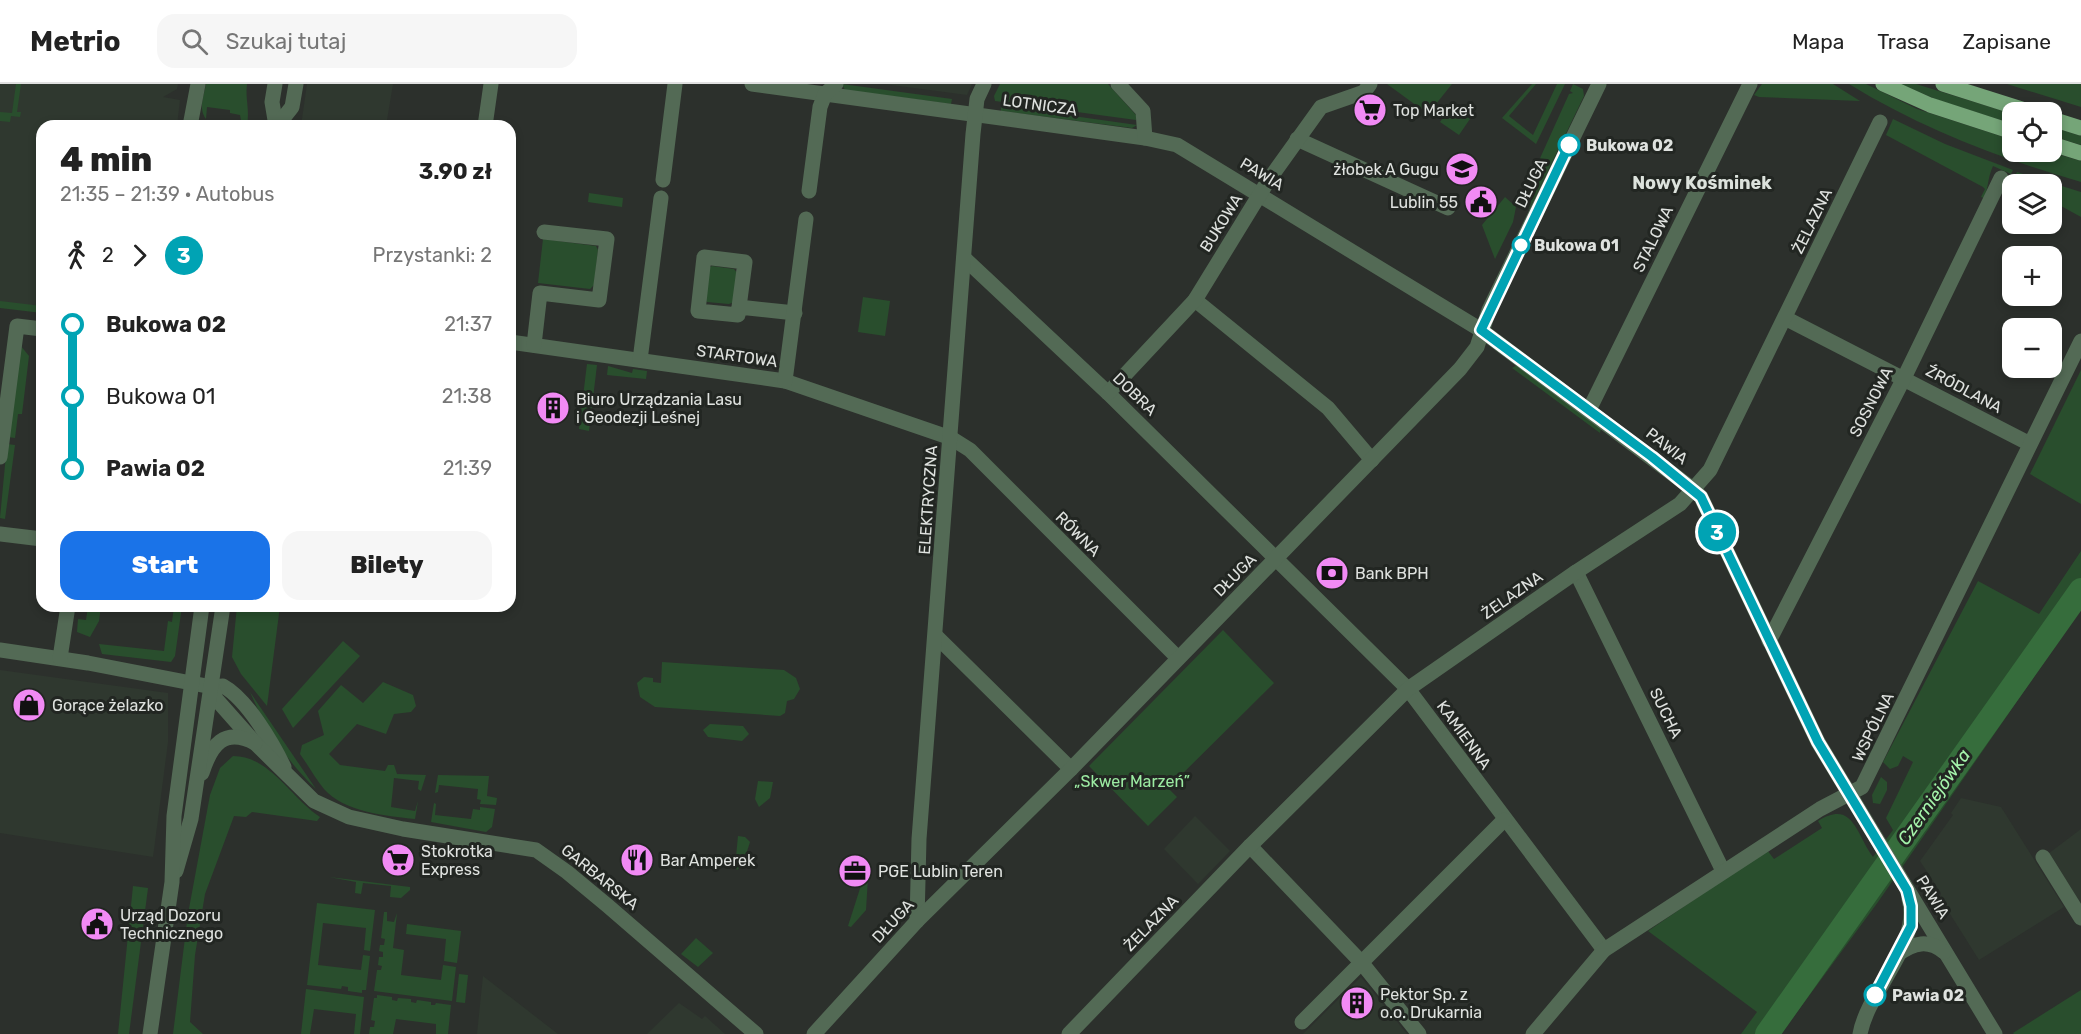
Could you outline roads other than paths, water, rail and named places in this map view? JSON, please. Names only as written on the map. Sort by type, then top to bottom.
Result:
[{"type":"main road","points":[[1883,84],[1930,105],[2002,128]]},
{"type":"main road","points":[[1943,84],[2002,103]]},
{"type":"main road","points":[[2062,122],[2081,128]]},
{"type":"main road","points":[[2062,147],[2081,153]]},
{"type":"street","points":[[191,120],[198,84]]},
{"type":"street","points":[[275,84],[272,102],[275,120]]},
{"type":"street","points":[[281,120],[292,107],[296,84]]},
{"type":"street","points":[[486,120],[491,84]]},
{"type":"street","points":[[663,180],[675,84]]},
{"type":"street","name":"LOTNICZA","points":[[752,84],[830,89],[975,114],[1145,138]]},
{"type":"street","name":"ELEKTRYCZNA","points":[[917,921],[920,839],[975,114],[977,99],[984,84]]},
{"type":"street","points":[[1118,84],[1143,111],[1145,138]]},
{"type":"street","name":"BUKOWA","points":[[1108,393],[1195,300],[1260,194],[1321,107],[1364,92],[1370,84]]},
{"type":"street","name":"DŁUGA","points":[[814,1034],[917,921],[1071,769],[1460,369],[1478,347],[1481,330],[1599,84]]},
{"type":"street","name":"STALOWA","points":[[1589,410],[1750,84]]},
{"type":"street","points":[[809,191],[820,107],[830,89]]},
{"type":"street","name":"ŻELAZNA","points":[[1069,1034],[1250,846],[1408,689],[1576,572],[1680,504],[1694,490],[1710,470],[1880,122]]},
{"type":"street","name":"PAWIA","points":[[1145,138],[1177,145],[1481,330],[1701,497],[1802,713],[1995,1034]]},
{"type":"street","points":[[1297,139],[1448,208]]},
{"type":"street","name":"SOSNOWA","points":[[1770,641],[1904,378],[2001,178]]},
{"type":"street","points":[[640,360],[661,198]]},
{"type":"street","points":[[785,381],[806,219]]},
{"type":"street","points":[[534,345],[540,293],[599,300],[607,239],[544,232]]},
{"type":"street","points":[[704,257],[745,262],[739,307],[738,315],[698,311],[704,257]]},
{"type":"street","name":"DOBRA","points":[[964,258],[1108,393],[1276,559]]},
{"type":"street","points":[[1195,300],[1328,408],[1372,460]]},
{"type":"street","points":[[739,307],[795,313]]},
{"type":"street","name":"ŹRÓDLANA","points":[[1785,318],[2030,444]]},
{"type":"street","points":[[0,457],[17,326],[36,328]]},
{"type":"street","name":"WSPÓLNA","points":[[1533,1034],[1604,950],[1820,808],[1863,788],[2081,341]]},
{"type":"street","name":"STARTOWA","points":[[516,343],[785,381],[951,438]]},
{"type":"street","name":"RÓWNA","points":[[951,438],[970,450],[1178,658]]},
{"type":"street","points":[[0,534],[36,538]]},
{"type":"street","name":"KAMIENNA","points":[[1276,559],[1408,689],[1504,820],[1604,950]]},
{"type":"street","name":"SUCHA","points":[[1576,572],[1722,871]]},
{"type":"street","points":[[60,658],[67,612]]},
{"type":"street","points":[[150,1034],[172,882],[174,816],[201,612]]},
{"type":"street","points":[[172,882],[183,854],[194,799],[222,612]]},
{"type":"street","points":[[936,636],[1071,769]]},
{"type":"street","points":[[0,650],[60,658],[212,687]]},
{"type":"street","name":"GARBARSKA","points":[[290,779],[274,747],[236,696],[223,686],[212,687],[216,699],[255,743],[290,779],[314,801],[349,817],[403,829],[536,850],[608,906],[756,1034]]},
{"type":"street","points":[[194,799],[212,748],[232,737],[245,738],[255,743]]},
{"type":"street","points":[[1302,1022],[1504,820]]},
{"type":"street","points":[[1250,846],[1361,962],[1419,1034]]},
{"type":"street","points":[[2043,856],[2081,918]]},
{"type":"street","points":[[1860,1034],[1864,1015],[1911,926],[1911,906],[1904,886]]},
{"type":"street","points":[[1897,955],[1908,947],[1922,943],[1932,945],[1946,954]]},
{"type":"waterway","name":"Czerniejówka","points":[[1767,1034],[2081,590]]},
{"type":"place","name":"Top Market","points":[[1370,110]]},
{"type":"place","name":"Bukowa 02","points":[[1569,145]]},
{"type":"place","name":"żłobek A Gugu","points":[[1462,169]]},
{"type":"place","name":"Lublin 55","points":[[1481,202]]},
{"type":"place","name":"Bukowa 01","points":[[1521,245]]},
{"type":"place","name":"Biuro Urządzania Lasu i Geodezji Leśnej","points":[[553,408]]},
{"type":"place","name":"Bank BPH","points":[[1332,573]]},
{"type":"place","name":"Gorące żelazko","points":[[29,705]]},
{"type":"place","name":"Stokrotka Express","points":[[398,860]]},
{"type":"place","name":"Bar Amperek","points":[[637,860]]},
{"type":"place","name":"PGE Lublin Teren","points":[[855,871]]},
{"type":"place","name":"Urząd Dozoru Technicznego","points":[[97,924]]},
{"type":"place","name":"Pawia 02","points":[[1875,995]]},
{"type":"place","name":"Pektor Sp. z o.o. Drukarnia","points":[[1357,1003]]},
{"type":"district","name":"Nowy Kośminek","points":[[1702,183]]},
{"type":"park label","name":"„Skwer Marzeń”","points":[[1132,781]]}]
